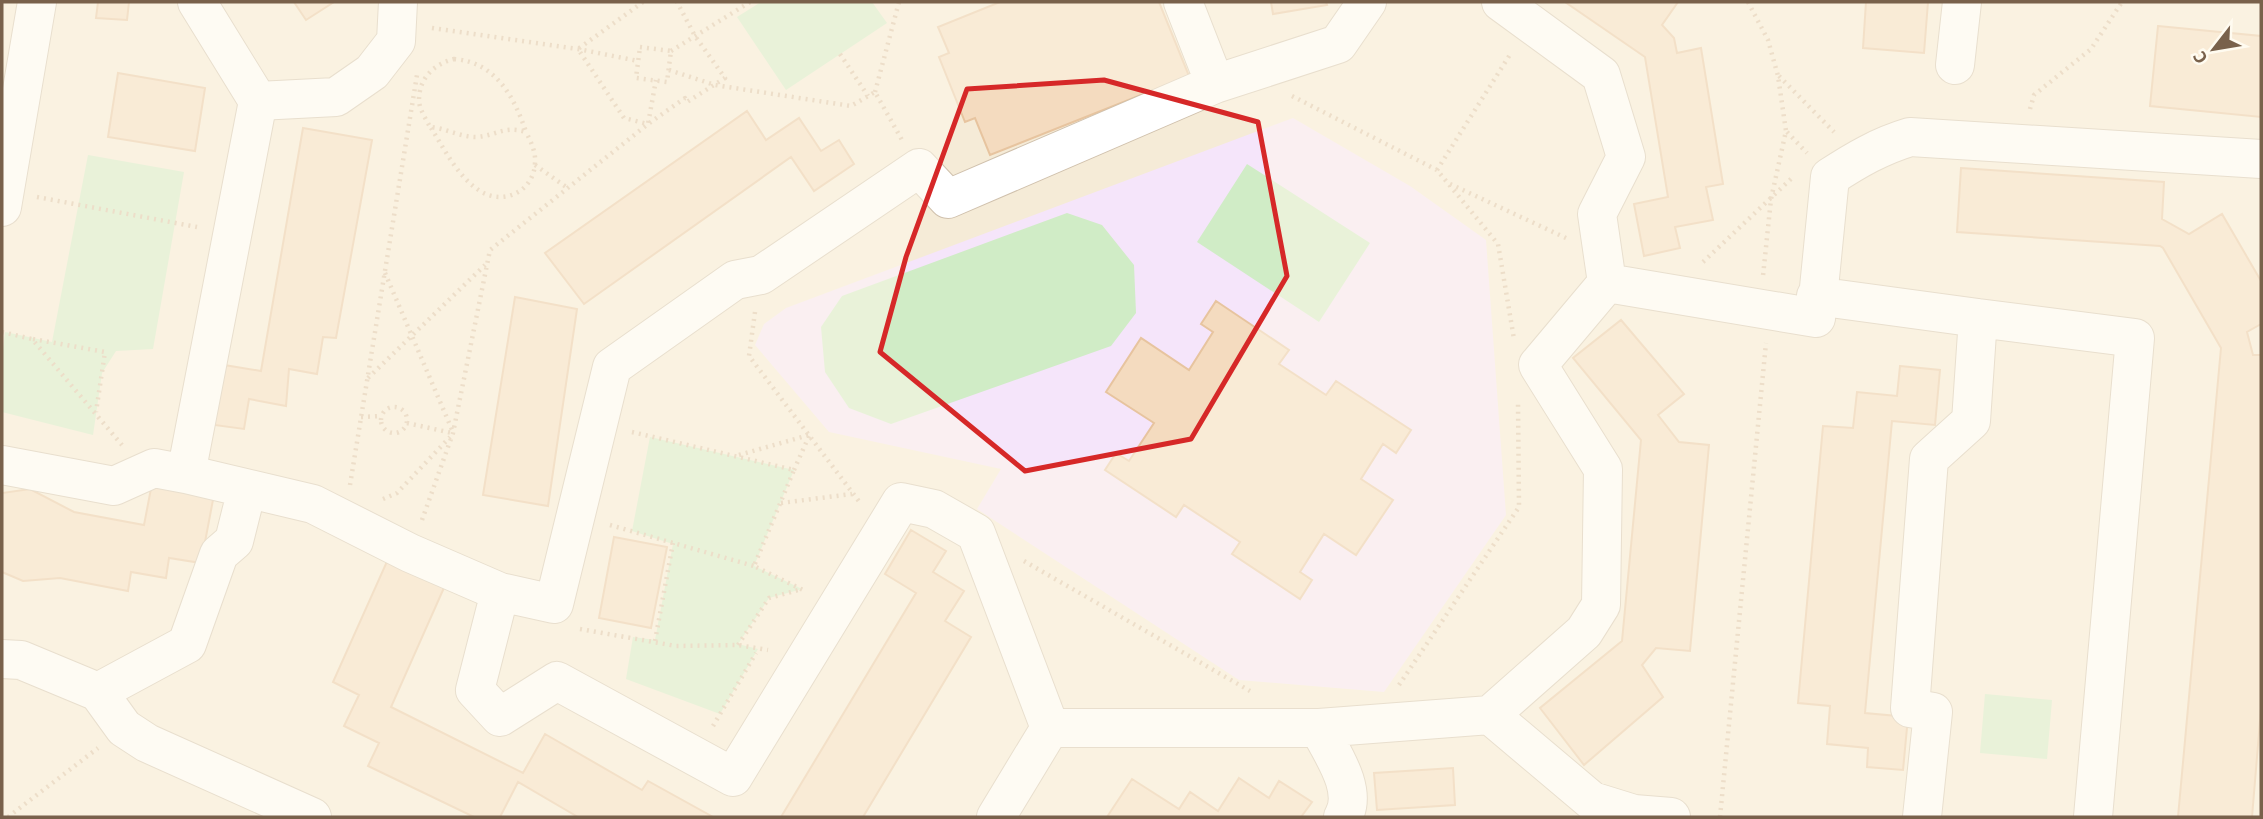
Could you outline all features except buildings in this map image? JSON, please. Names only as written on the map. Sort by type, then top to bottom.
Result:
[{"type":"street","points":[[3,199],[37,2]]},
{"type":"street","points":[[186,474],[258,101],[197,2]]},
{"type":"street","points":[[258,101],[336,97],[372,72],[396,41],[398,2]]},
{"type":"street","points":[[1183,2],[1231,78]]},
{"type":"street","points":[[2,464],[114,486],[154,468],[313,504],[410,553],[500,592],[554,604],[612,367],[735,280],[761,275],[919,168],[948,199],[1231,78],[1338,44],[1367,2]]},
{"type":"street","points":[[1955,65],[1962,2]]},
{"type":"street","points":[[1051,728],[1319,728],[1490,715],[1584,632],[1601,605],[1603,470],[1538,365],[1605,269],[1597,214],[1626,157],[1601,75],[1525,9]]},
{"type":"street","points":[[1605,269],[1668,293],[1815,318],[1830,177],[1859,158],[1890,143],[1910,137],[2261,159]]},
{"type":"street","points":[[1816,296],[2135,338],[2093,817]]},
{"type":"street","points":[[1922,817],[1933,712],[1910,708],[1929,458],[1971,421],[1978,318]]},
{"type":"street","points":[[99,692],[187,644],[219,554],[234,541],[247,489]]},
{"type":"street","points":[[500,592],[475,690],[500,717],[557,681],[733,777],[901,502],[934,509],[976,533],[1051,728]]},
{"type":"street","points":[[2,659],[21,660],[99,692],[124,728],[147,743],[312,817]]},
{"type":"street","points":[[1490,715],[1592,801],[1645,816]]},
{"type":"street","points":[[996,817],[1051,728]]},
{"type":"street","points":[[1319,728],[1343,777],[1348,796],[1347,811],[1343,817]]},
{"type":"path","points":[[578,49],[643,2]]},
{"type":"path","points":[[410,553],[453,433],[490,250],[648,124],[685,98],[687,102],[726,78],[695,36],[677,2]]},
{"type":"path","points":[[671,51],[667,82],[636,78],[640,47],[671,51],[742,4],[750,2]]},
{"type":"path","points":[[899,2],[875,92],[919,168]]},
{"type":"path","points":[[1720,817],[1766,343],[1760,309],[1771,199],[1786,131],[1778,76],[1768,40],[1748,2]]},
{"type":"path","points":[[2022,144],[2034,95],[2091,49],[2122,2]]},
{"type":"path","points":[[1437,170],[1525,9]]},
{"type":"path","points":[[427,28],[578,49],[638,61]]},
{"type":"path","points":[[578,49],[624,118],[648,124]]},
{"type":"path","points":[[840,54],[868,96]]},
{"type":"path","points":[[466,60],[485,68],[513,100],[533,146],[535,165],[528,184],[510,196],[500,198],[489,196],[470,183],[456,169],[430,127],[419,102],[425,79],[432,69],[442,62],[466,60]]},
{"type":"path","points":[[349,490],[419,64]]},
{"type":"path","points":[[669,70],[715,85],[851,106],[875,92]]},
{"type":"path","points":[[1778,76],[1859,158]]},
{"type":"path","points":[[1231,78],[1437,170],[1498,244],[1518,362],[1538,365]]},
{"type":"path","points":[[648,124],[656,80]]},
{"type":"path","points":[[411,101],[419,102]]},
{"type":"path","points":[[430,127],[475,137],[515,128],[526,132]]},
{"type":"path","points":[[535,165],[569,189]]},
{"type":"path","points":[[1446,182],[1605,269]]},
{"type":"path","points":[[3,199],[232,234]]},
{"type":"path","points":[[1668,293],[1771,199]]},
{"type":"path","points":[[367,378],[486,264]]},
{"type":"path","points":[[384,270],[453,433]]},
{"type":"path","points":[[761,275],[749,356],[883,532]]},
{"type":"path","points":[[2,331],[105,352],[95,414]]},
{"type":"path","points":[[32,339],[145,472]]},
{"type":"path","points":[[1373,724],[1519,507],[1518,401]]},
{"type":"path","points":[[396,407],[404,410],[407,423],[402,430],[390,433],[383,428],[381,416],[387,408],[396,407]]},
{"type":"path","points":[[361,417],[381,416]]},
{"type":"path","points":[[599,422],[650,437],[794,470]]},
{"type":"path","points":[[407,423],[453,433]]},
{"type":"path","points":[[371,504],[397,494],[453,433]]},
{"type":"path","points":[[736,456],[809,435]]},
{"type":"path","points":[[754,566],[809,435]]},
{"type":"path","points":[[780,503],[853,494]]},
{"type":"path","points":[[575,516],[754,566],[837,606]]},
{"type":"path","points":[[655,641],[673,543]]},
{"type":"path","points":[[1023,561],[1260,696]]},
{"type":"path","points":[[738,645],[769,598],[802,589]]},
{"type":"path","points":[[554,604],[561,626],[676,646],[738,645],[807,656]]},
{"type":"path","points":[[695,757],[756,653]]},
{"type":"path","points":[[8,817],[124,728]]},
{"type":"highlighted area","points":[[1104,80],[1258,122],[1287,276],[1191,439],[1025,471],[880,352],[906,257],[967,89]]},
{"type":"shaded area","points":[[2,2],[2261,2],[2261,817],[2,817]]},
{"type":"shaded area","points":[[1293,118],[1410,186],[1486,240],[1506,515],[1384,692],[1239,680],[977,509],[1001,469],[829,432],[755,345],[764,324],[786,308]]},
{"type":"green space","points":[[761,2],[872,2],[887,23],[786,90],[737,17]]},
{"type":"green space","points":[[88,155],[184,172],[153,349],[116,351],[102,373],[93,435],[2,412],[5,332],[52,342]]},
{"type":"green space","points":[[1247,164],[1370,243],[1319,322],[1197,242]]},
{"type":"green space","points":[[1067,213],[1102,225],[1134,265],[1136,313],[1111,346],[891,424],[849,408],[825,372],[821,327],[842,296]]},
{"type":"green space","points":[[650,437],[794,470],[754,566],[802,589],[769,598],[738,644],[758,649],[720,714],[626,679],[633,637],[655,640],[673,544],[632,531]]},
{"type":"green space","points":[[1985,694],[2052,700],[2047,759],[1980,753]]}]
